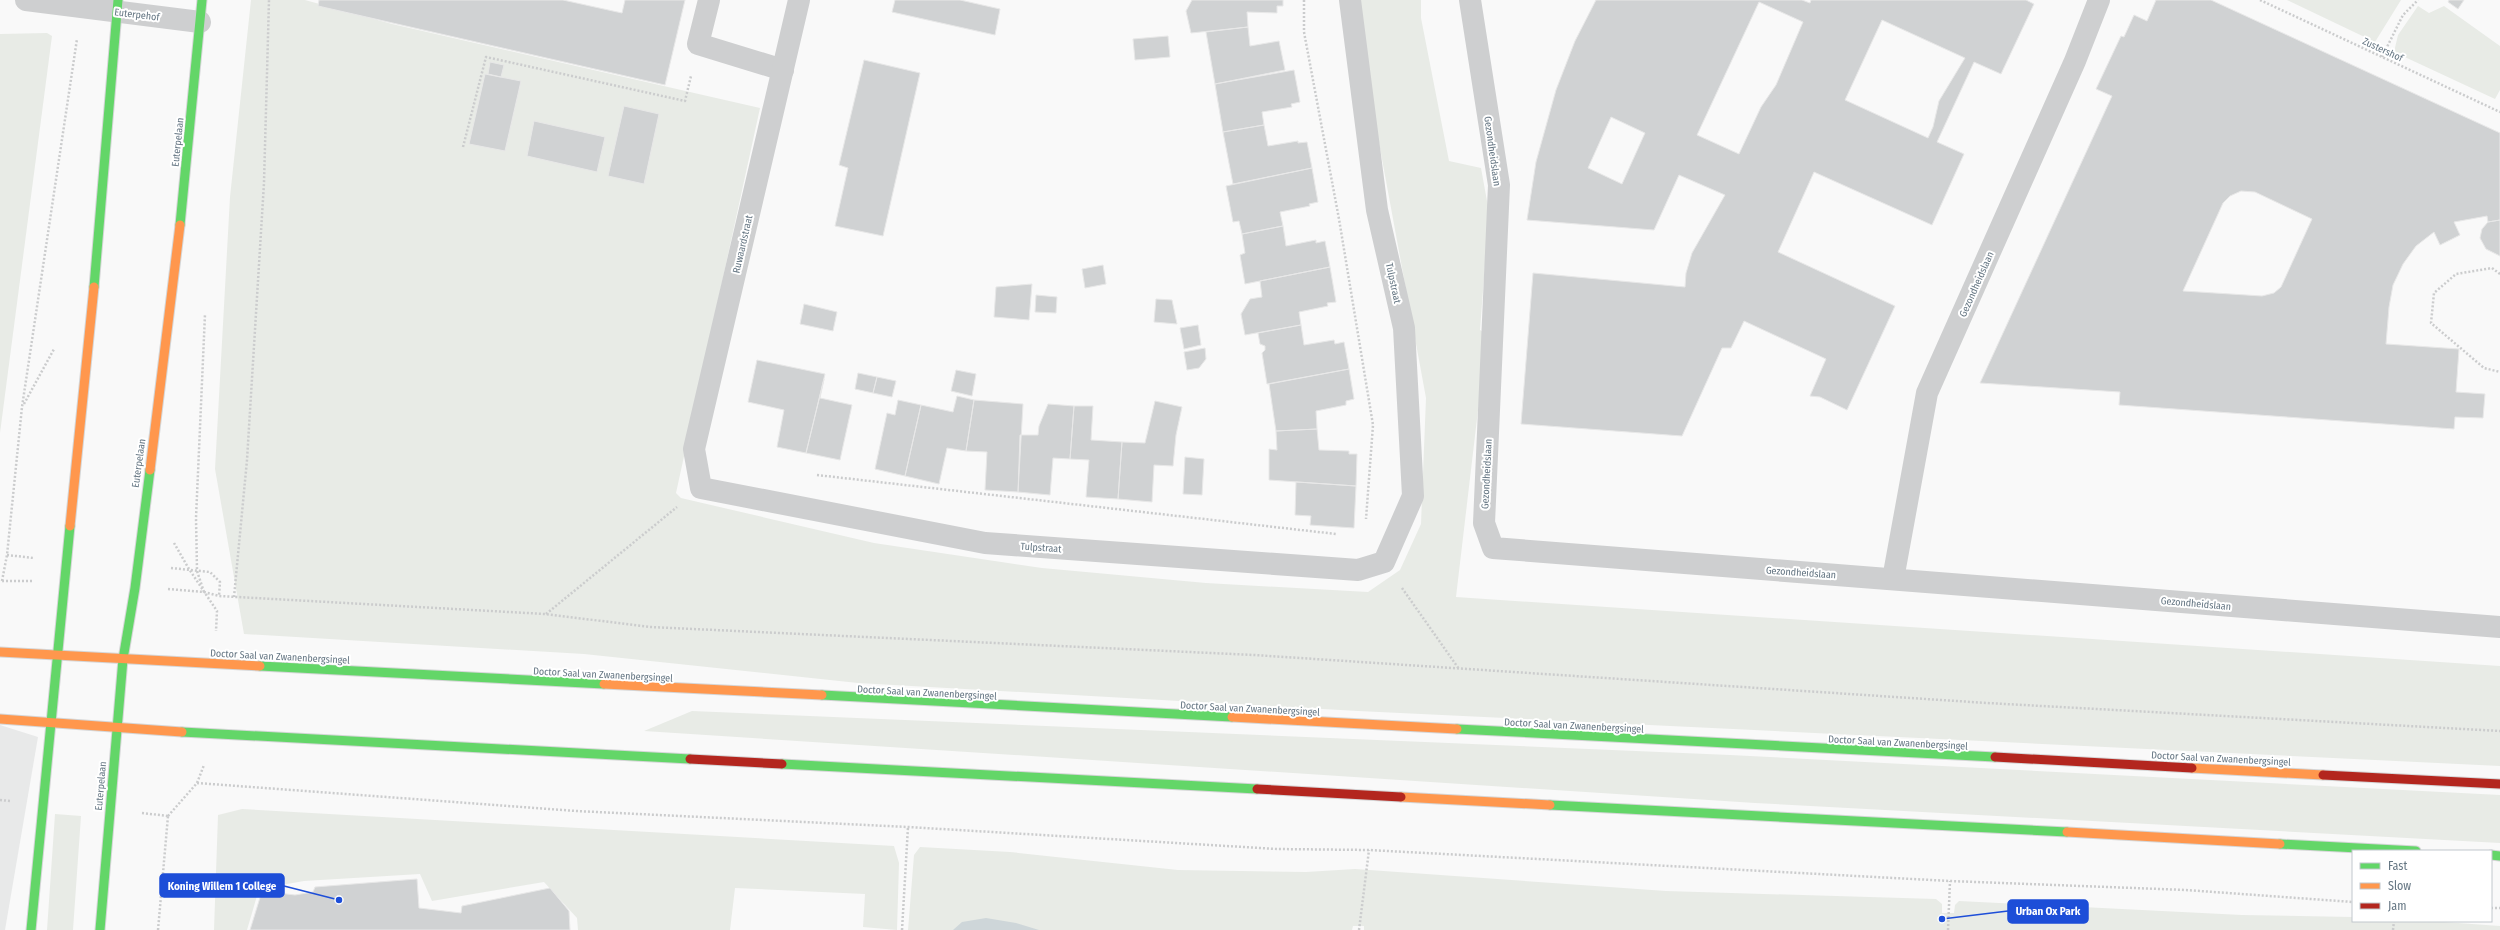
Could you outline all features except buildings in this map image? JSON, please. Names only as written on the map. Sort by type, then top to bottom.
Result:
[{"type":"main road","name":"Euterpelaan","points":[[100,930],[123,659],[135,588],[174,283],[202,0]]},
{"type":"main road","points":[[31,930],[118,6]]},
{"type":"main road","name":"Doctor Saal van Zwanenbergsingel","points":[[0,652],[2500,784]]},
{"type":"main road","points":[[0,719],[116,728],[2397,850]]},
{"type":"street","name":"Euterpehof","points":[[26,0],[82,7],[118,6],[200,22]]},
{"type":"street","points":[[709,0],[698,44],[783,70]]},
{"type":"street","name":"Ruwaardstraat","points":[[701,488],[694,449],[800,0]]},
{"type":"street","name":"Tulpstraat","points":[[701,488],[985,543],[1358,570],[1384,562],[1413,496],[1404,328],[1378,210],[1350,0]]},
{"type":"street","name":"Gezondheidslaan","points":[[1470,0],[1499,185],[1484,522],[1493,548],[2500,627]]},
{"type":"street","name":"Gezondheidslaan","points":[[1893,579],[1927,393],[2075,61],[2099,0]]},
{"type":"path","points":[[234,597],[247,460],[264,183],[269,0]]},
{"type":"path","points":[[1304,0],[1304,32],[1339,219],[1373,425],[1365,537],[1459,669]]},
{"type":"path","name":"Zustershof","points":[[2260,0],[2500,112]]},
{"type":"path","points":[[2267,3],[2270,0]]},
{"type":"path","points":[[2382,57],[2403,15],[2418,0]]},
{"type":"path","points":[[1,582],[7,555],[22,406],[82,7]]},
{"type":"path","points":[[463,147],[486,57],[685,100],[698,44]]},
{"type":"path","points":[[2500,274],[2492,268],[2456,274],[2434,293],[2431,323],[2484,368],[2500,372]]},
{"type":"path","points":[[814,475],[1341,534]]},
{"type":"path","points":[[545,614],[701,488]]},
{"type":"path","points":[[168,568],[210,572],[220,582],[219,596]]},
{"type":"path","points":[[204,592],[219,596],[234,597],[545,614],[650,627],[1254,655],[1995,704],[2500,732]]},
{"type":"path","points":[[158,930],[168,816],[197,783],[576,811],[908,827],[1277,849],[1369,850],[1950,881],[2194,891],[2352,902]]},
{"type":"path","points":[[902,930],[908,827]]},
{"type":"path","points":[[1359,930],[1369,850]]},
{"type":"path","points":[[1948,930],[1950,881]]},
{"type":"shaded area","points":[[251,0],[305,0],[392,24],[760,108],[676,493],[681,498],[874,543],[1042,568],[1206,583],[1368,592],[1400,570],[1421,524],[1426,398],[1361,45],[1360,0],[1421,0],[1421,18],[1449,161],[1481,168],[1489,212],[1480,330],[1487,334],[1456,597],[2500,666],[2500,766],[1358,711],[858,683],[584,654],[244,634],[215,469],[230,197]]},
{"type":"shaded area","points":[[2287,0],[2401,0],[2375,42]]},
{"type":"shaded area","points":[[2418,6],[2429,13],[2444,6],[2500,46],[2500,90],[2495,99],[2394,52],[2398,35]]},
{"type":"shaded area","points":[[47,33],[52,36],[0,433],[0,34]]},
{"type":"shaded area","points":[[692,711],[1730,755],[2500,795],[2500,843],[1755,803],[644,731]]},
{"type":"shaded area","points":[[0,725],[38,737],[5,930],[0,930]]},
{"type":"shaded area","points":[[242,809],[894,846],[899,863],[897,930],[863,927],[865,894],[735,888],[730,930],[578,930],[577,918],[544,882],[432,901],[420,874],[304,881],[259,889],[247,930],[214,930],[218,815]]},
{"type":"shaded area","points":[[55,814],[81,816],[73,930],[47,930]]},
{"type":"shaded area","points":[[920,847],[1010,852],[1178,870],[1306,872],[1355,869],[1666,891],[1936,899],[1942,904],[1942,913],[1954,913],[1955,905],[1959,901],[2242,915],[2352,917],[2352,922],[2444,922],[2500,926],[2500,930],[1364,930],[1364,926],[1353,926],[1352,930],[908,930],[914,855]]},
{"type":"shaded area","points":[[986,918],[1016,923],[1039,930],[953,930],[962,922]]},
{"type":"traffic: fast","points":[[94,287],[118,0]]},
{"type":"traffic: fast","points":[[180,225],[202,0]]},
{"type":"traffic: fast","points":[[100,930],[123,659],[135,588],[150,470]]},
{"type":"traffic: fast","points":[[31,930],[70,526]]},
{"type":"traffic: fast","points":[[260,666],[604,684]]},
{"type":"traffic: fast","points":[[822,695],[1232,717]]},
{"type":"traffic: fast","points":[[1457,729],[1995,757]]},
{"type":"traffic: fast","points":[[182,732],[690,759]]},
{"type":"traffic: fast","points":[[782,764],[1257,789]]},
{"type":"traffic: fast","points":[[1550,805],[2067,832]]},
{"type":"traffic: fast","points":[[2280,844],[2397,850]]},
{"type":"traffic: fast","points":[[2492,855],[2500,856]]},
{"type":"traffic: slow","points":[[150,470],[180,225]]},
{"type":"traffic: slow","points":[[70,526],[94,287]]},
{"type":"traffic: slow","points":[[0,652],[260,666]]},
{"type":"traffic: slow","points":[[604,684],[822,695]]},
{"type":"traffic: slow","points":[[1232,717],[1457,729]]},
{"type":"traffic: slow","points":[[0,719],[182,732]]},
{"type":"traffic: slow","points":[[2192,768],[2323,775]]},
{"type":"traffic: slow","points":[[1401,797],[1550,805]]},
{"type":"traffic: slow","points":[[2067,832],[2280,844]]},
{"type":"traffic: jam","points":[[1995,757],[2192,768]]},
{"type":"traffic: jam","points":[[690,759],[782,764]]},
{"type":"traffic: jam","points":[[2323,775],[2500,784]]},
{"type":"traffic: jam","points":[[1257,789],[1401,797]]},
{"type":"place","name":"Koning Willem 1 College","points":[[339,900]]},
{"type":"place","name":"Urban Ox Park","points":[[1942,919]]}]
